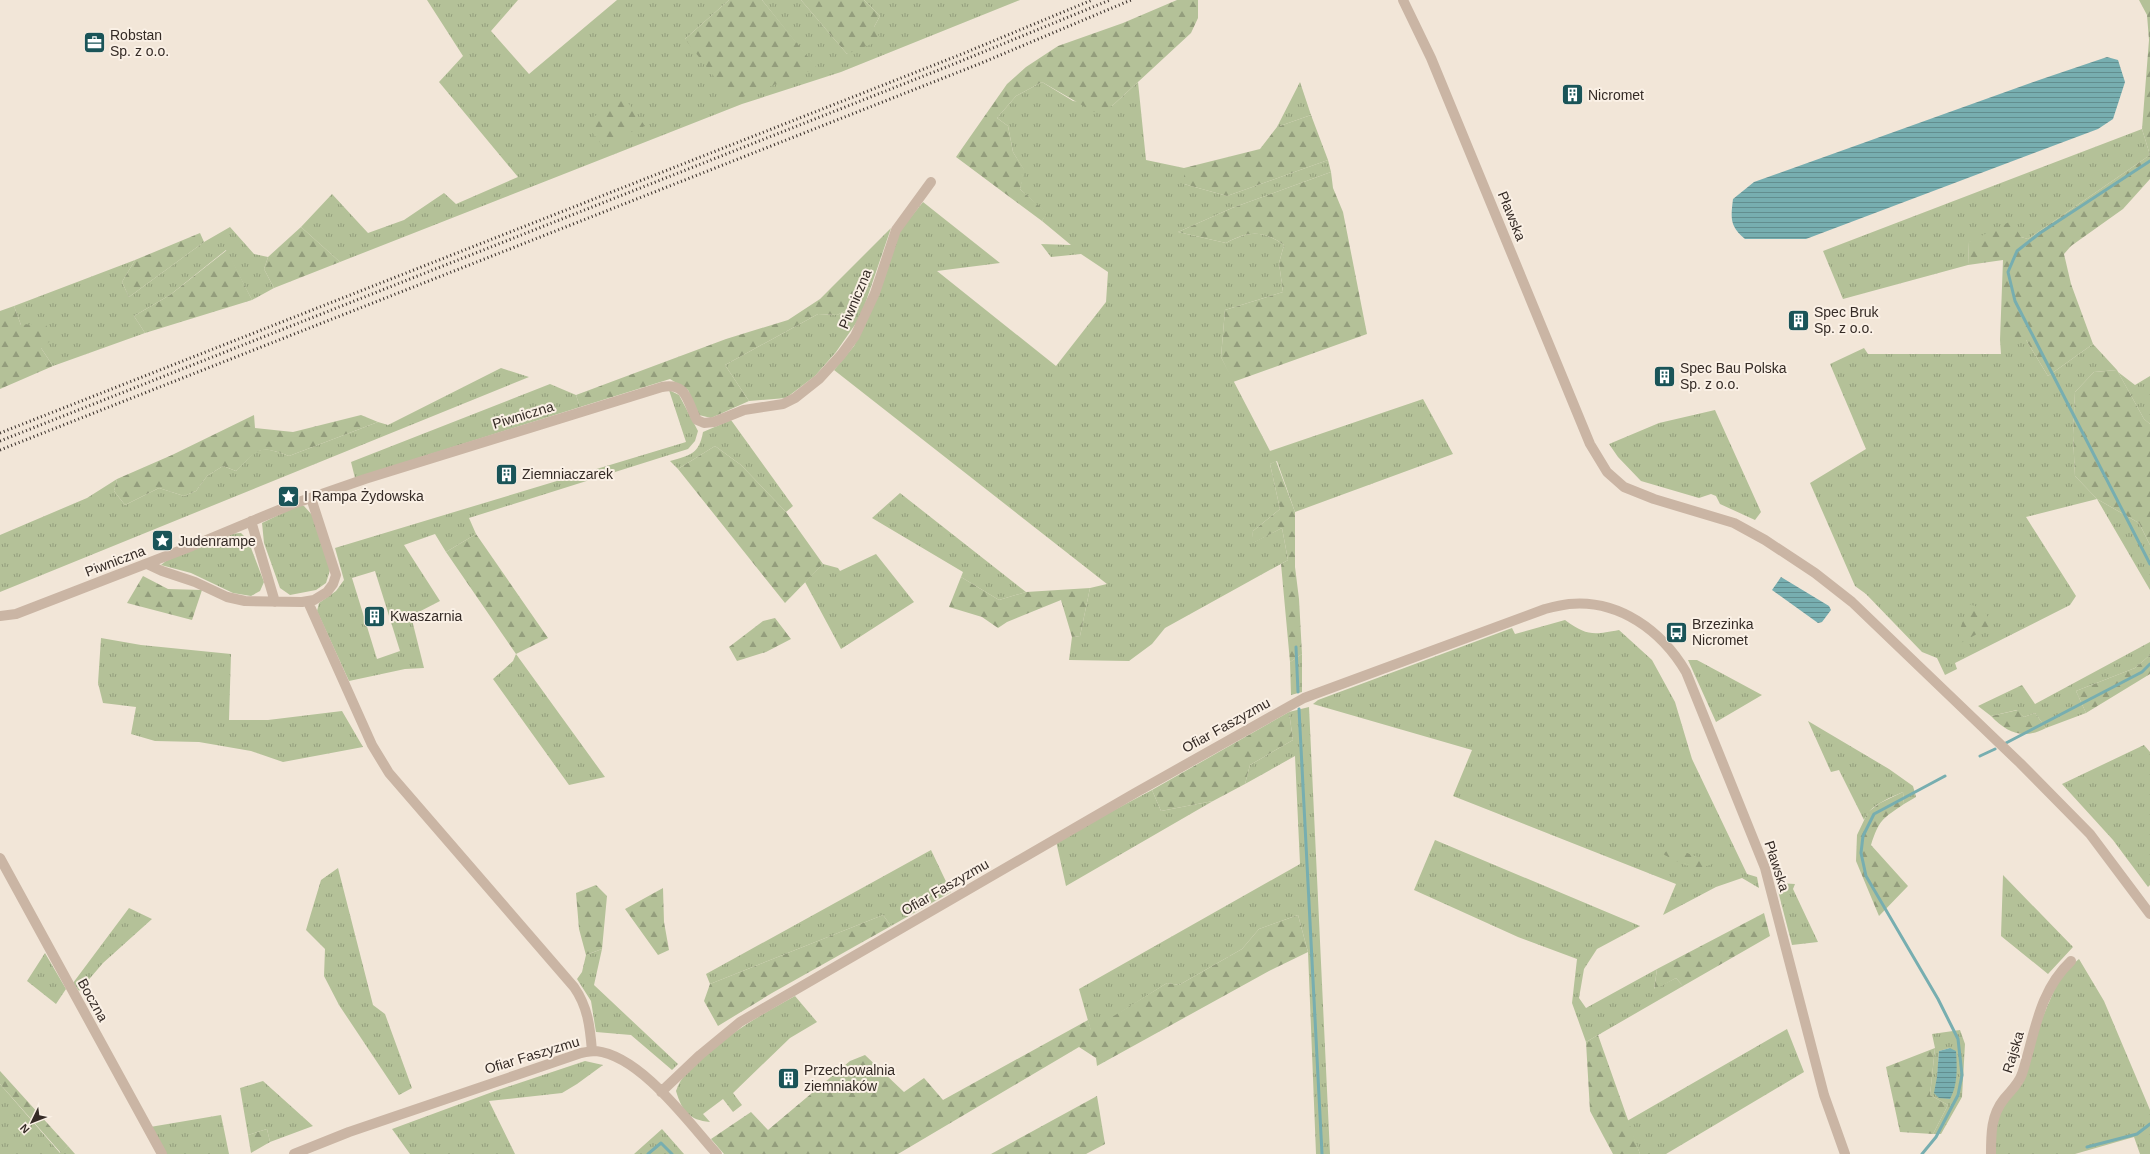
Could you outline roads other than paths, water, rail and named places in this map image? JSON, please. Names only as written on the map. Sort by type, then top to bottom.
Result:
[{"type":"street","name":"Pławska","points":[[1403,0],[1431,58],[1590,444],[1607,472],[1624,487],[1654,499],[1734,523],[1765,540],[1815,573],[1852,602],[2020,763],[2090,834],[2150,914]]},
{"type":"street","name":"Piwniczna","points":[[0,616],[16,614],[147,564],[311,498],[666,386],[680,389],[687,398],[697,420],[704,423],[714,422],[744,410],[783,404],[795,398],[819,379],[841,355],[855,336],[875,293],[896,230],[931,182]]},
{"type":"street","points":[[147,564],[162,571],[195,582],[227,597],[245,602],[308,602],[318,599],[327,592],[333,584],[336,576],[311,498]]},
{"type":"street","points":[[251,521],[275,602]]},
{"type":"street","points":[[308,602],[380,759],[407,795],[574,987],[580,996],[588,1015],[592,1052]]},
{"type":"street","name":"Ofiar Faszyzmu","points":[[294,1154],[349,1132],[581,1053],[592,1052],[615,1056],[641,1071],[661,1092],[700,1055],[740,1022],[1149,785],[1304,698],[1545,609],[1568,604],[1591,604],[1629,615]]},
{"type":"street","name":"Pławska","points":[[1629,615],[1659,636],[1677,656],[1686,672],[1762,860],[1828,1108],[1845,1154]]},
{"type":"street","name":"Boczna","points":[[0,858],[162,1154]]},
{"type":"street","name":"Rajska","points":[[1991,1154],[1991,1130],[1994,1114],[2004,1098],[2015,1088],[2022,1076],[2031,1037],[2052,982],[2059,972],[2071,961]]},
{"type":"street","points":[[661,1092],[717,1154]]},
{"type":"water","points":[[2107,57],[2118,60],[2125,82],[2113,119],[2098,129],[1806,239],[1745,239],[1736,230],[1732,221],[1733,199],[1754,182]]},
{"type":"water","points":[[1781,577],[1829,606],[1831,610],[1822,622],[1818,623],[1772,590]]},
{"type":"water","points":[[1950,1048],[1956,1051],[1956,1082],[1950,1099],[1939,1098],[1934,1093],[1939,1051]]},
{"type":"waterway","points":[[2150,161],[2040,233],[2017,251],[2008,272],[2015,301],[2150,564]]},
{"type":"waterway","points":[[1296,647],[1298,692]]},
{"type":"waterway","points":[[2006,743],[2142,672],[2150,664]]},
{"type":"waterway","points":[[1299,709],[1322,1154]]},
{"type":"waterway","points":[[1980,756],[1995,749]]},
{"type":"waterway","points":[[1922,1154],[1936,1137],[1958,1095],[1962,1075],[1958,1039],[1938,999],[1866,876],[1861,853],[1863,836],[1874,814],[1945,776]]},
{"type":"waterway","points":[[2087,1147],[2137,1134],[2150,1124]]},
{"type":"waterway","points":[[648,1154],[661,1143],[672,1154]]},
{"type":"railway","points":[[0,433],[962,54],[1092,0]]},
{"type":"railway","points":[[0,441],[949,66],[1110,0]]},
{"type":"railway","points":[[0,450],[979,64],[1131,0]]},
{"type":"place","name":"Robstan Sp. z o.o.","points":[[94,43]]},
{"type":"place","name":"Nicromet","points":[[1573,95]]},
{"type":"place","name":"Spec Bruk Sp. z o.o.","points":[[1798,320]]},
{"type":"place","name":"Spec Bau Polska Sp. z o.o.","points":[[1665,376]]},
{"type":"place","name":"Ziemniaczarek","points":[[506,474]]},
{"type":"place","name":"I Rampa Żydowska","points":[[289,496]]},
{"type":"place","name":"Judenrampe","points":[[162,541]]},
{"type":"place","name":"Kwaszarnia","points":[[375,616]]},
{"type":"place","name":"Brzezinka Nicromet","points":[[1676,632]]},
{"type":"place","name":"Przechowalnia ziemniaków","points":[[788,1078]]}]
